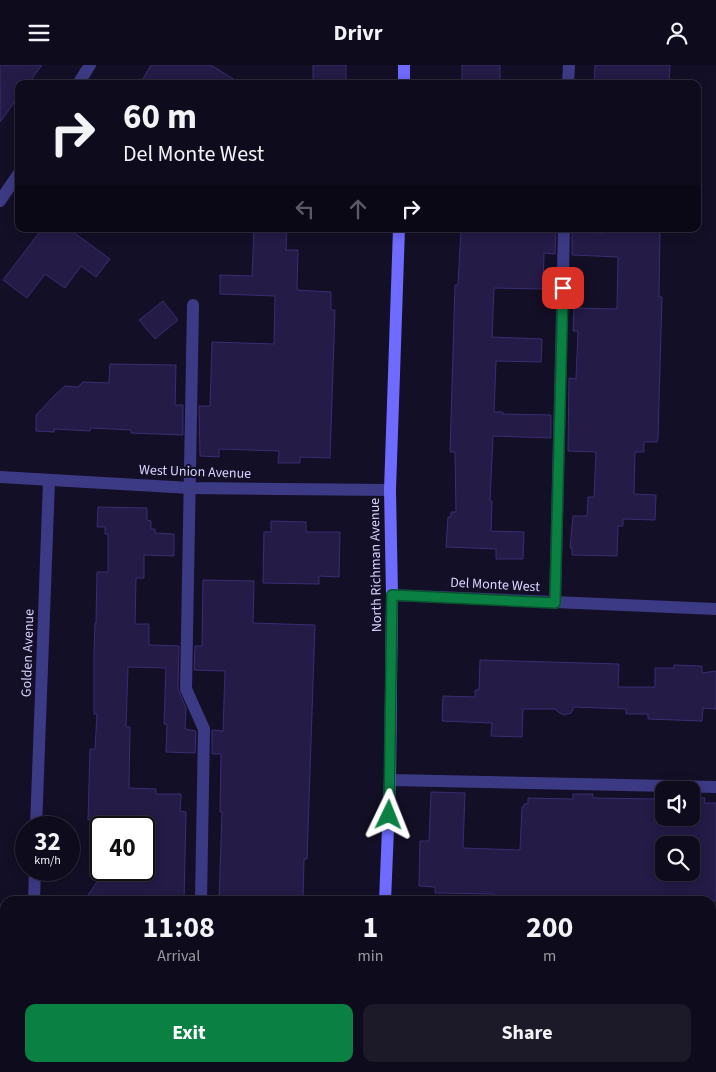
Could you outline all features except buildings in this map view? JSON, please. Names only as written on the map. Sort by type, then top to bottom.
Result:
[{"type":"street","points":[[81,80],[90,65]]},
{"type":"street","points":[[404,65],[404,80]]},
{"type":"street","points":[[568,80],[569,65]]},
{"type":"street","points":[[0,201],[15,179]]},
{"type":"street","name":"North Richman Avenue","points":[[385,896],[390,780],[392,595],[390,490],[399,232]]},
{"type":"street","points":[[555,603],[564,232]]},
{"type":"street","points":[[193,305],[186,689],[204,729],[201,896]]},
{"type":"street","name":"West Union Avenue","points":[[0,477],[190,488],[390,490]]},
{"type":"street","name":"Golden Avenue","points":[[36,816],[49,481]]},
{"type":"street","name":"Del Monte West","points":[[392,595],[716,609]]},
{"type":"street","points":[[390,780],[716,787]]},
{"type":"street","points":[[34,896],[35,881]]},
{"type":"route","points":[[389,815],[392,595],[555,603],[563,288]]}]
